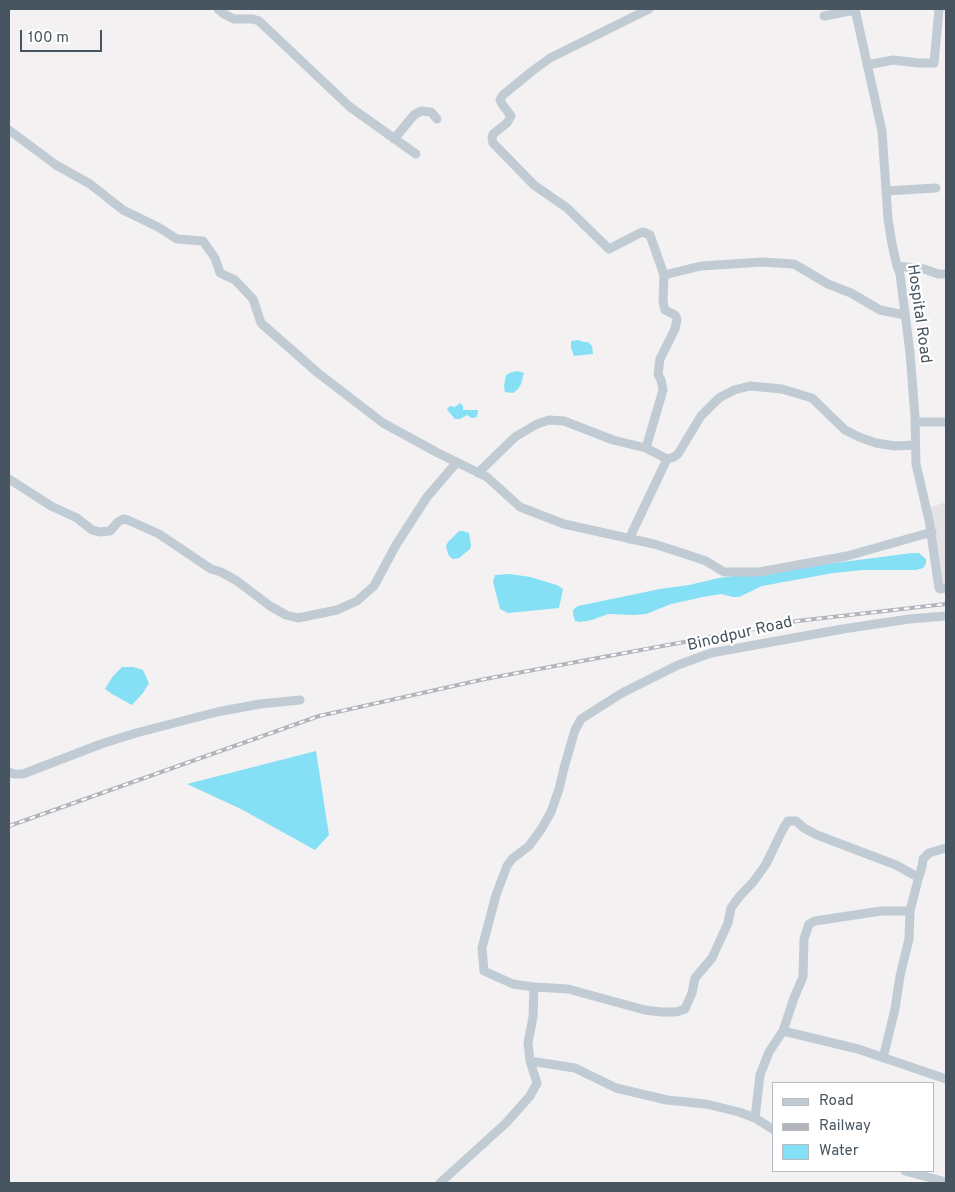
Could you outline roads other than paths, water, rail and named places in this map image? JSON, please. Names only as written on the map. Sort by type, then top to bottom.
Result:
[{"type":"street","points":[[218,9],[234,19],[253,19],[259,21],[350,107],[416,154]]},
{"type":"street","points":[[646,448],[663,390],[658,374],[660,359],[678,319],[665,310],[664,275],[650,235],[643,232],[609,249],[568,208],[534,185],[494,143],[492,138],[507,123],[511,116],[502,104],[501,98],[503,95],[550,58],[649,9]]},
{"type":"street","points":[[824,16],[855,9]]},
{"type":"street","name":"Hospital Road","points":[[855,9],[882,131],[888,219],[900,274],[905,315],[915,422],[916,464],[932,532],[939,588],[946,588]]},
{"type":"street","points":[[867,66],[893,60],[934,63],[940,9]]},
{"type":"street","points":[[394,139],[414,115],[422,111],[431,112],[438,119]]},
{"type":"street","points":[[9,130],[56,165],[90,184],[123,210],[158,227],[177,239],[203,241],[216,258],[220,272],[235,280],[253,299],[261,323],[318,373],[383,423],[487,477],[520,507],[564,524],[654,544],[676,551],[706,561],[724,572],[759,572],[847,556],[932,532]]},
{"type":"street","points":[[886,191],[936,188]]},
{"type":"street","points":[[664,275],[701,266],[762,262],[794,264],[828,284],[851,293],[880,310],[905,315]]},
{"type":"street","points":[[897,266],[946,274]]},
{"type":"street","points":[[478,473],[515,438],[537,424],[549,420],[564,421],[613,440],[646,448],[667,459],[674,457],[678,454],[701,416],[720,398],[734,390],[750,386],[782,389],[812,398],[845,430],[859,437],[876,443],[895,446],[915,445]]},
{"type":"street","points":[[915,422],[946,422]]},
{"type":"street","points":[[629,538],[667,459]]},
{"type":"street","points":[[9,479],[51,506],[77,518],[92,530],[100,532],[110,530],[123,519],[159,534],[211,569],[222,572],[286,616],[298,618],[337,610],[357,601],[374,586],[396,545],[427,497],[457,462]]},
{"type":"street","name":"Binodpur Road","points":[[534,987],[513,984],[484,971],[482,948],[496,895],[507,866],[512,858],[529,846],[551,812],[576,730],[581,720],[622,693],[678,665],[711,653],[843,629],[909,619],[946,616]]},
{"type":"street","points":[[9,772],[23,774],[127,736],[217,712],[260,704],[300,700]]},
{"type":"street","points":[[440,1183],[506,1123],[530,1096],[537,1083],[530,1061],[528,1043],[533,1018],[534,987],[568,989],[645,1010],[676,1012],[686,1009],[695,978],[712,958],[728,923],[731,908],[739,896],[754,882],[766,864],[788,821],[796,821],[817,835],[896,865],[919,876]]},
{"type":"street","points":[[883,1058],[909,939],[910,911],[923,859],[929,853],[946,848]]},
{"type":"street","points":[[755,1118],[760,1075],[769,1052],[783,1030],[803,977],[804,940],[809,924],[815,921],[881,911],[910,911]]},
{"type":"street","points":[[783,1030],[858,1049],[946,1079]]},
{"type":"street","points":[[530,1061],[574,1068],[616,1088],[667,1100],[706,1104],[739,1112],[755,1118],[772,1129]]},
{"type":"street","points":[[910,1172],[946,1182]]},
{"type":"water","points":[[578,340],[588,342],[592,346],[593,354],[574,356],[571,342]]},
{"type":"water","points":[[517,371],[524,373],[521,384],[513,393],[505,392],[506,375]]},
{"type":"water","points":[[460,403],[463,406],[463,410],[478,410],[477,417],[472,418],[467,415],[460,419],[455,419],[447,409],[450,406],[455,407]]},
{"type":"water","points":[[459,531],[469,533],[471,546],[459,558],[453,559],[448,554],[446,546]]},
{"type":"water","points":[[919,553],[926,559],[926,564],[923,568],[916,570],[863,570],[833,573],[762,586],[739,597],[721,594],[671,604],[646,614],[608,614],[580,622],[575,621],[573,614],[573,610],[578,606],[719,578]]},
{"type":"water","points":[[510,574],[530,577],[557,585],[563,589],[559,608],[508,613],[500,609],[493,582],[495,575]]},
{"type":"water","points":[[122,667],[133,667],[143,670],[149,683],[132,705],[105,689],[113,676]]},
{"type":"water","points":[[316,751],[329,835],[315,850],[241,809],[187,784]]},
{"type":"railway","points":[[9,826],[319,716],[485,679],[797,621],[946,604]]}]
